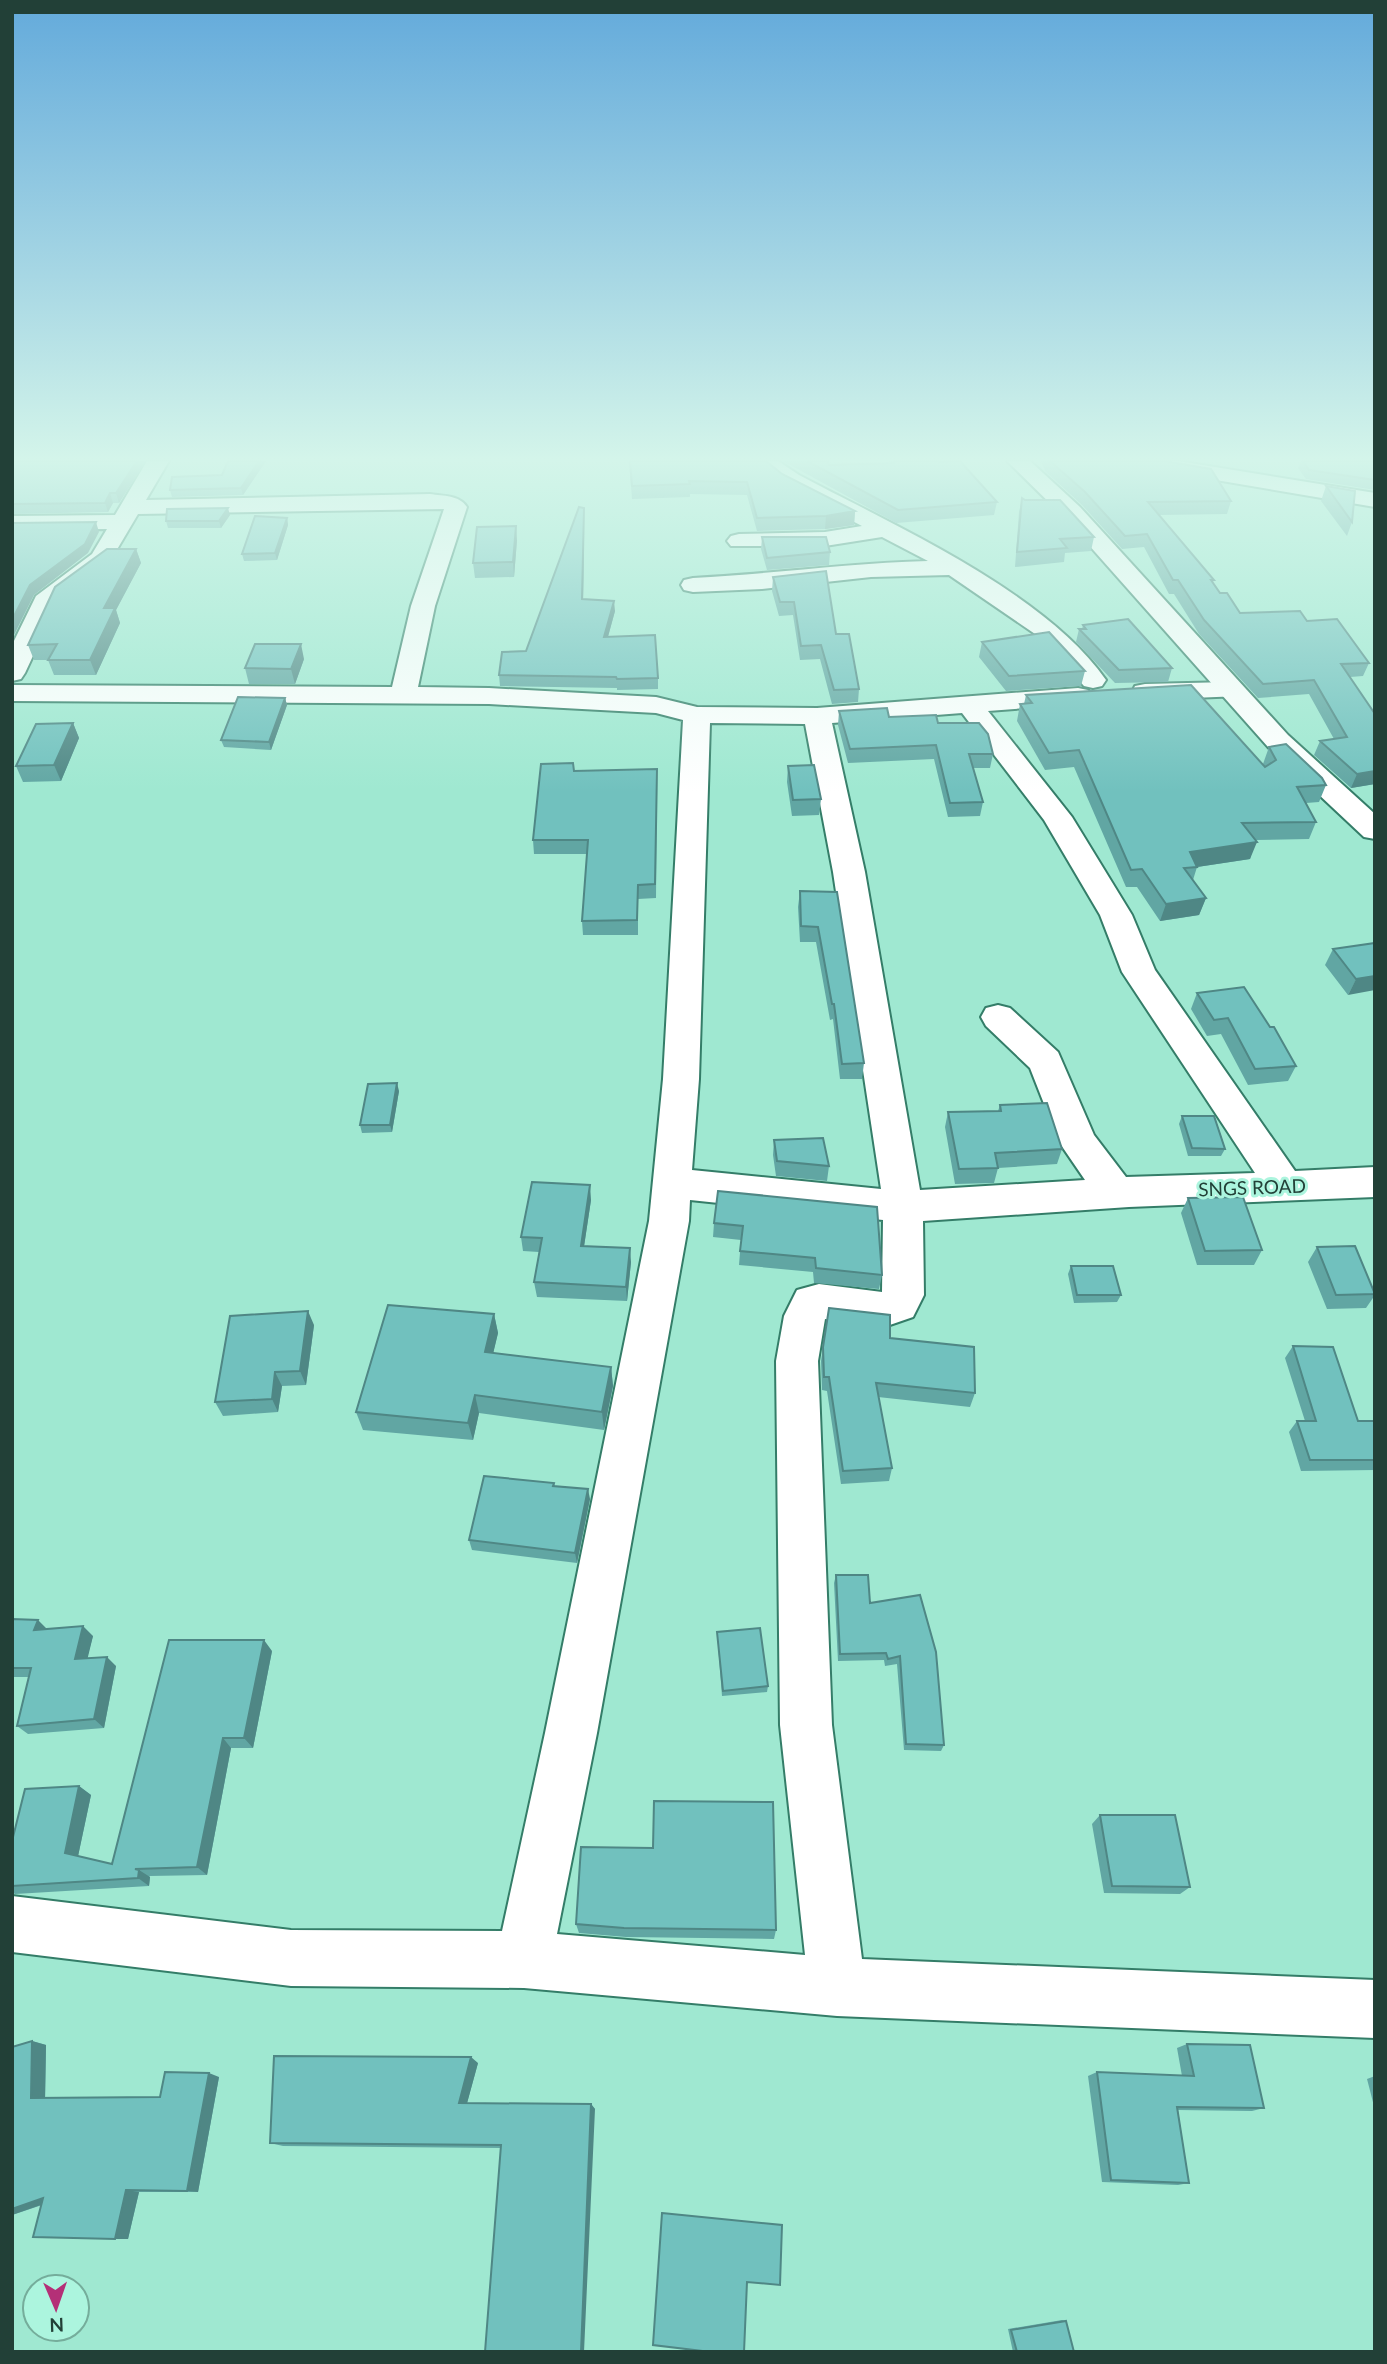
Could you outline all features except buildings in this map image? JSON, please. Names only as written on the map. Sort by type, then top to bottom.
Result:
[{"type":"street","points":[[12,673],[21,636],[48,596],[58,586],[84,571]]},
{"type":"street","points":[[403,695],[423,606],[435,571]]},
{"type":"street","points":[[693,584],[762,582],[859,571]]},
{"type":"street","points":[[959,571],[1050,633],[1107,694]]},
{"type":"street","points":[[1125,571],[1279,741],[1375,830]]},
{"type":"street","points":[[12,693],[489,696],[656,705],[697,715],[817,716],[1107,694],[1230,690]]},
{"type":"street","points":[[971,706],[1057,817],[1116,915],[1139,972],[1284,1186]]},
{"type":"street","points":[[524,1960],[571,1732],[664,1248],[673,1183],[681,1079],[697,715]]},
{"type":"street","points":[[817,716],[849,872],[902,1207],[903,1295],[898,1305],[884,1310],[819,1301],[812,1303],[805,1316],[797,1361],[806,1725],[837,1987]]},
{"type":"street","points":[[998,1017],[1045,1061],[1078,1142],[1123,1192]]},
{"type":"street","name":"SNGS ROAD","points":[[673,1183],[902,1207],[1123,1192],[1375,1182]]},
{"type":"street","points":[[12,1924],[291,1958],[524,1960],[837,1987],[1375,2009]]}]
